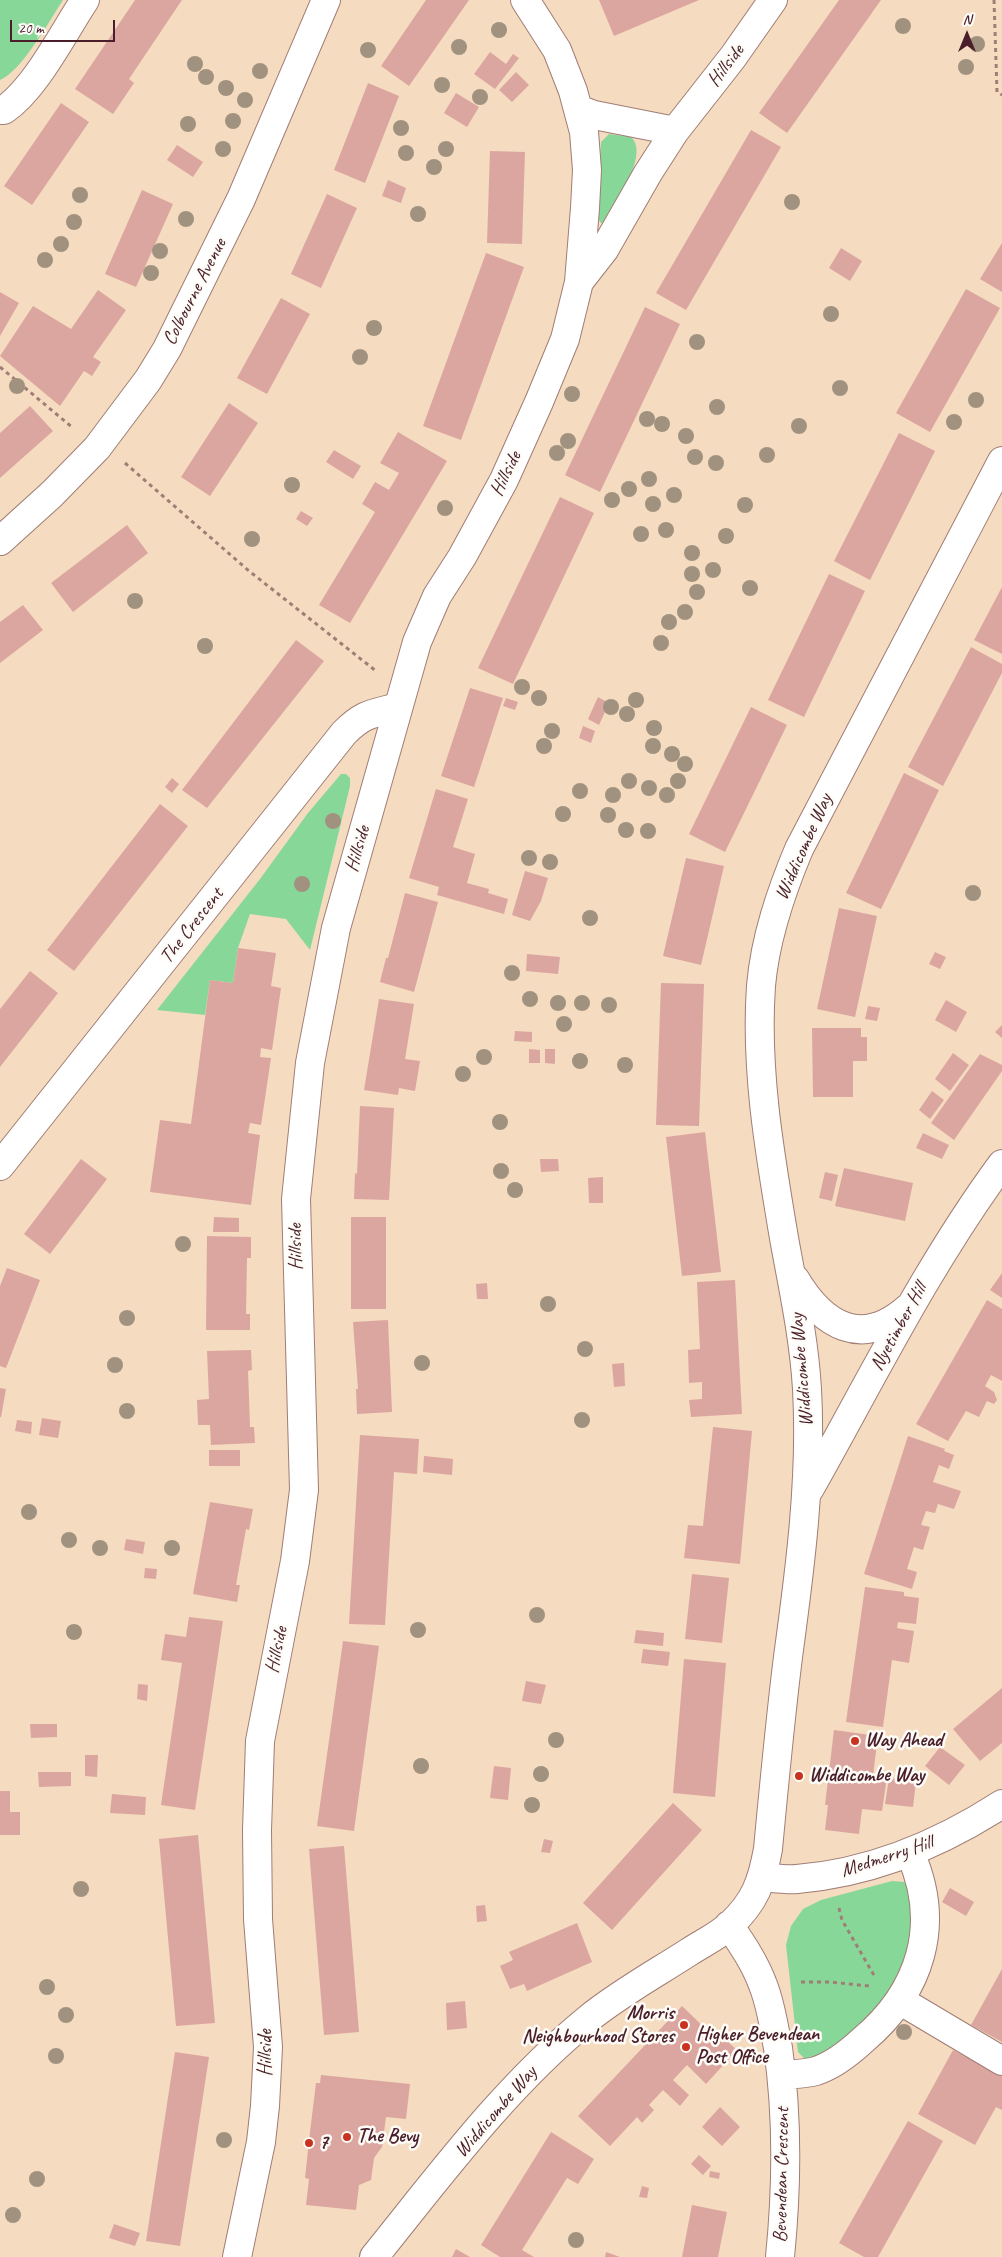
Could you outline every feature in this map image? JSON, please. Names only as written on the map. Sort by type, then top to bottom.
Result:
[{"type":"street","points":[[0,110],[4,110],[13,104],[35,78],[84,0]]},
{"type":"street","name":"Colbourne Avenue","points":[[0,541],[52,494],[97,448],[148,380],[179,326],[241,199],[326,0]]},
{"type":"street","name":"Hillside","points":[[237,2257],[261,2142],[266,2096],[268,2047],[258,1919],[257,1854],[260,1741],[295,1561],[304,1490],[296,1199],[310,1063],[336,928],[417,642],[437,596],[462,557],[504,480],[565,339],[579,282],[586,170],[584,132],[557,50],[525,0]]},
{"type":"street","name":"Hillside","points":[[579,282],[604,250],[648,173],[676,131],[774,0]]},
{"type":"street","points":[[578,109],[594,116],[676,131]]},
{"type":"street","name":"Widdicombe Way","points":[[374,2257],[498,2107],[539,2062],[589,2018],[625,1991],[713,1937],[729,1925],[752,1899],[763,1877],[768,1849],[796,1602],[806,1496],[807,1389],[802,1338],[771,1162],[760,1058],[763,971],[781,891],[818,809],[1002,461]]},
{"type":"street","name":"The Crescent","points":[[0,1166],[344,733],[368,714],[400,699]]},
{"type":"street","name":"Nyetimber Hill","points":[[806,1496],[910,1305],[954,1232],[1002,1164]]},
{"type":"street","name":"Widdicombe Way","points":[[791,1272],[803,1292],[819,1311],[847,1327],[857,1329],[881,1327],[896,1318],[910,1305]]},
{"type":"street","name":"Medmerry Hill","points":[[763,1877],[795,1880],[837,1874],[910,1853],[950,1835],[1002,1804]]},
{"type":"street","points":[[782,2075],[814,2072],[846,2056],[888,2017],[891,1995],[913,1978],[925,1936],[925,1910],[922,1884],[910,1853]]},
{"type":"street","name":"Bevendean Crescent","points":[[729,1925],[753,1962],[764,1986],[773,2018],[782,2075],[786,2143],[780,2257]]},
{"type":"street","points":[[891,1995],[1002,2061]]},
{"type":"path","points":[[994,0],[997,92],[1002,95]]},
{"type":"path","points":[[0,367],[97,448],[118,457],[400,699]]},
{"type":"path","points":[[839,1908],[842,1920],[858,1952],[891,1995]]},
{"type":"path","points":[[801,1982],[830,1982],[891,1995]]},
{"type":"green space","points":[[0,0],[63,0],[26,56],[17,67],[0,80]]},
{"type":"green space","points":[[609,134],[631,137],[636,145],[636,155],[634,167],[623,192],[605,222],[601,223],[598,219],[601,142]]},
{"type":"green space","points":[[341,774],[346,774],[350,778],[350,786],[310,950],[286,919],[250,914],[238,948],[233,983],[210,980],[205,1015],[157,1010],[260,879],[308,813]]},
{"type":"green space","points":[[892,1881],[904,1882],[915,1894],[915,1939],[889,1999],[819,2061],[805,2059],[798,2052],[786,1945],[791,1926],[803,1909],[821,1900]]},
{"type":"building","points":[[135,0],[182,0],[129,79],[134,83],[113,114],[75,89]]},
{"type":"building","points":[[426,0],[469,0],[409,86],[381,66]]},
{"type":"building","points":[[599,0],[699,0],[614,36]]},
{"type":"building","points":[[839,0],[881,0],[787,133],[759,113]]},
{"type":"building","points":[[490,52],[506,64],[513,54],[519,58],[495,89],[474,74]]},
{"type":"building","points":[[516,72],[529,85],[512,102],[499,90]]},
{"type":"building","points":[[368,83],[399,96],[365,183],[334,170]]},
{"type":"building","points":[[456,93],[479,107],[467,127],[444,113]]},
{"type":"building","points":[[61,103],[89,122],[32,205],[4,186]]},
{"type":"building","points":[[751,130],[781,147],[686,310],[656,293]]},
{"type":"building","points":[[177,145],[203,162],[193,177],[167,160]]},
{"type":"building","points":[[490,151],[525,152],[522,244],[487,243]]},
{"type":"building","points":[[388,180],[406,188],[401,203],[382,196]]},
{"type":"building","points":[[142,190],[173,204],[136,287],[105,274]]},
{"type":"building","points":[[327,194],[357,208],[321,288],[291,274]]},
{"type":"building","points":[[1002,243],[1002,292],[980,279]]},
{"type":"building","points":[[841,248],[862,261],[850,281],[829,268]]},
{"type":"building","points":[[486,253],[524,267],[461,440],[423,426]]},
{"type":"building","points":[[966,289],[1000,308],[930,432],[896,413]]},
{"type":"building","points":[[98,290],[126,310],[93,357],[101,362],[92,376],[84,371],[60,406],[0,356],[33,306],[71,329]]},
{"type":"building","points":[[0,292],[19,303],[0,336]]},
{"type":"building","points":[[281,298],[310,314],[267,394],[237,378]]},
{"type":"building","points":[[645,307],[680,324],[600,492],[565,475]]},
{"type":"building","points":[[229,403],[258,423],[210,496],[181,477]]},
{"type":"building","points":[[30,406],[53,431],[0,478],[0,433]]},
{"type":"building","points":[[398,432],[447,461],[350,623],[319,605],[375,512],[362,504],[375,482],[389,490],[399,473],[380,463]]},
{"type":"building","points":[[899,433],[935,451],[870,580],[834,561]]},
{"type":"building","points":[[334,450],[361,466],[353,479],[326,462]]},
{"type":"building","points":[[560,497],[594,513],[513,684],[478,668]]},
{"type":"building","points":[[301,511],[313,518],[307,526],[296,519]]},
{"type":"building","points":[[127,525],[148,553],[73,612],[51,583]]},
{"type":"building","points":[[829,574],[865,591],[804,717],[768,700]]},
{"type":"building","points":[[1002,587],[1002,654],[974,640]]},
{"type":"building","points":[[23,605],[43,630],[0,663],[0,622]]},
{"type":"building","points":[[296,640],[324,661],[207,808],[182,790]]},
{"type":"building","points":[[971,647],[1002,664],[1002,673],[943,786],[908,767]]},
{"type":"building","points":[[470,688],[503,698],[474,787],[441,776]]},
{"type":"building","points":[[598,697],[609,703],[599,725],[588,719]]},
{"type":"building","points":[[506,698],[518,702],[515,710],[503,706]]},
{"type":"building","points":[[751,707],[787,725],[725,852],[689,834]]},
{"type":"building","points":[[583,726],[595,731],[591,743],[579,738]]},
{"type":"building","points":[[904,773],[939,790],[881,909],[846,893]]},
{"type":"building","points":[[172,778],[179,784],[172,793],[165,787]]},
{"type":"building","points":[[436,789],[468,799],[453,847],[475,854],[467,883],[489,889],[488,893],[508,899],[504,914],[437,895],[439,887],[409,878]]},
{"type":"building","points":[[160,804],[188,826],[74,971],[47,950]]},
{"type":"building","points":[[686,858],[724,866],[701,965],[663,956]]},
{"type":"building","points":[[525,871],[548,878],[541,901],[530,921],[512,915]]},
{"type":"building","points":[[405,893],[438,902],[414,992],[380,982]]},
{"type":"building","points":[[839,908],[877,916],[855,1017],[817,1009]]},
{"type":"building","points":[[238,948],[276,953],[271,986],[281,988],[272,1050],[261,1048],[260,1057],[271,1058],[261,1125],[250,1123],[248,1133],[260,1135],[251,1205],[150,1192],[160,1120],[191,1124],[210,980],[233,983]]},
{"type":"building","points":[[935,952],[946,957],[940,969],[929,964]]},
{"type":"building","points":[[527,954],[560,957],[558,974],[526,971]]},
{"type":"building","points":[[30,971],[58,993],[0,1067],[0,1009]]},
{"type":"building","points":[[661,983],[704,984],[699,1126],[656,1125]]},
{"type":"building","points":[[379,999],[414,1004],[405,1059],[420,1061],[415,1091],[399,1088],[398,1095],[364,1090]]},
{"type":"building","points":[[946,1000],[967,1012],[956,1032],[935,1020]]},
{"type":"building","points":[[868,1006],[880,1008],[877,1021],[865,1019]]},
{"type":"building","points":[[1002,1025],[1002,1038],[995,1032]]},
{"type":"building","points":[[812,1028],[861,1028],[861,1037],[867,1037],[867,1061],[853,1061],[853,1097],[813,1097]]},
{"type":"building","points":[[515,1031],[532,1032],[532,1042],[514,1041]]},
{"type":"building","points":[[529,1049],[540,1050],[540,1063],[529,1063]]},
{"type":"building","points":[[545,1049],[555,1049],[555,1064],[545,1063]]},
{"type":"building","points":[[953,1053],[969,1065],[950,1091],[935,1079]]},
{"type":"building","points":[[980,1054],[1002,1065],[1002,1071],[954,1140],[931,1123]]},
{"type":"building","points":[[932,1091],[944,1100],[930,1119],[919,1110]]},
{"type":"building","points":[[360,1106],[394,1108],[389,1200],[354,1199]]},
{"type":"building","points":[[705,1132],[721,1272],[682,1276],[666,1137]]},
{"type":"building","points":[[923,1133],[949,1145],[942,1159],[916,1148]]},
{"type":"building","points":[[81,1159],[107,1179],[50,1254],[24,1234]]},
{"type":"building","points":[[540,1159],[558,1159],[559,1171],[541,1172]]},
{"type":"building","points":[[844,1168],[913,1183],[905,1221],[835,1206]]},
{"type":"building","points":[[825,1172],[838,1175],[832,1201],[819,1198]]},
{"type":"building","points":[[603,1177],[603,1203],[589,1203],[588,1178]]},
{"type":"building","points":[[214,1217],[239,1218],[239,1232],[213,1232]]},
{"type":"building","points":[[351,1217],[386,1217],[386,1309],[351,1309]]},
{"type":"building","points":[[207,1236],[251,1237],[251,1258],[247,1258],[246,1314],[250,1314],[250,1330],[206,1330]]},
{"type":"building","points":[[7,1268],[40,1280],[6,1368],[0,1366],[0,1286]]},
{"type":"building","points":[[1002,1273],[1002,1298],[990,1290]]},
{"type":"building","points":[[735,1280],[742,1414],[691,1417],[689,1400],[702,1399],[702,1382],[689,1383],[688,1350],[700,1349],[697,1282]]},
{"type":"building","points":[[487,1283],[488,1299],[477,1299],[476,1284]]},
{"type":"building","points":[[987,1300],[1002,1309],[1002,1381],[991,1375],[985,1386],[994,1392],[997,1400],[994,1404],[987,1401],[979,1417],[966,1411],[948,1441],[916,1424]]},
{"type":"building","points":[[388,1320],[392,1412],[357,1414],[356,1389],[358,1389],[353,1322]]},
{"type":"building","points":[[251,1350],[252,1370],[248,1371],[250,1427],[254,1427],[255,1443],[211,1445],[210,1425],[198,1425],[197,1400],[209,1399],[207,1351]]},
{"type":"building","points":[[624,1363],[625,1386],[614,1387],[612,1364]]},
{"type":"building","points":[[0,1388],[6,1389],[1,1417],[0,1417]]},
{"type":"building","points":[[42,1418],[61,1421],[58,1438],[39,1435]]},
{"type":"building","points":[[17,1420],[32,1422],[31,1434],[15,1431]]},
{"type":"building","points":[[713,1427],[752,1431],[740,1564],[684,1558],[688,1525],[703,1526]]},
{"type":"building","points":[[360,1435],[419,1439],[417,1474],[394,1472],[385,1625],[349,1624]]},
{"type":"building","points":[[908,1436],[945,1449],[944,1451],[954,1455],[949,1469],[939,1465],[933,1482],[961,1491],[954,1509],[938,1504],[935,1513],[926,1511],[921,1525],[930,1527],[923,1550],[914,1547],[907,1569],[917,1572],[912,1589],[864,1574]]},
{"type":"building","points":[[209,1450],[240,1450],[240,1466],[209,1466]]},
{"type":"building","points":[[424,1456],[453,1459],[452,1475],[423,1472]]},
{"type":"building","points":[[210,1502],[253,1509],[249,1530],[246,1529],[236,1585],[240,1585],[237,1602],[193,1594]]},
{"type":"building","points":[[126,1539],[145,1542],[143,1554],[124,1550]]},
{"type":"building","points":[[145,1568],[157,1569],[156,1579],[144,1578]]},
{"type":"building","points":[[692,1574],[729,1578],[722,1643],[685,1639]]},
{"type":"building","points":[[865,1587],[904,1592],[904,1596],[919,1598],[916,1624],[898,1622],[897,1628],[914,1631],[909,1663],[892,1660],[883,1727],[846,1722]]},
{"type":"building","points":[[189,1617],[223,1621],[195,1810],[161,1805],[182,1663],[161,1660],[165,1634],[186,1637]]},
{"type":"building","points":[[636,1630],[664,1633],[663,1646],[634,1643]]},
{"type":"building","points":[[343,1641],[379,1646],[354,1831],[317,1826]]},
{"type":"building","points":[[643,1649],[670,1652],[668,1666],[641,1663]]},
{"type":"building","points":[[684,1659],[726,1663],[715,1797],[673,1793]]},
{"type":"building","points":[[526,1681],[546,1685],[541,1704],[522,1701]]},
{"type":"building","points":[[138,1684],[148,1685],[147,1701],[137,1699]]},
{"type":"building","points":[[1002,1688],[1002,1743],[980,1761],[953,1729]]},
{"type":"building","points":[[30,1724],[57,1724],[57,1737],[31,1738]]},
{"type":"building","points":[[834,1730],[878,1736],[873,1775],[887,1777],[882,1811],[862,1809],[859,1834],[825,1830],[828,1805],[825,1805]]},
{"type":"building","points":[[940,1747],[965,1765],[949,1785],[925,1766]]},
{"type":"building","points":[[85,1755],[98,1755],[97,1777],[85,1776]]},
{"type":"building","points":[[494,1766],[511,1768],[508,1800],[490,1798]]},
{"type":"building","points":[[38,1772],[71,1772],[71,1786],[39,1787]]},
{"type":"building","points":[[889,1778],[916,1782],[913,1807],[885,1804]]},
{"type":"building","points":[[0,1791],[10,1791],[10,1812],[20,1812],[20,1835],[0,1835]]},
{"type":"building","points":[[112,1794],[146,1797],[145,1815],[110,1813]]},
{"type":"building","points":[[673,1803],[702,1830],[612,1930],[583,1903]]},
{"type":"building","points":[[198,1835],[215,2023],[176,2026],[159,1839]]},
{"type":"building","points":[[544,1839],[553,1841],[550,1853],[541,1852]]},
{"type":"building","points":[[344,1846],[359,2032],[324,2035],[309,1849]]},
{"type":"building","points":[[950,1888],[974,1902],[966,1916],[942,1902]]},
{"type":"building","points":[[485,1905],[487,1921],[477,1922],[476,1906]]},
{"type":"building","points":[[577,1923],[592,1962],[527,1991],[524,1984],[510,1989],[500,1966],[513,1960],[509,1952]]},
{"type":"building","points":[[1002,1969],[1002,2042],[971,2025]]},
{"type":"building","points":[[465,2001],[467,2028],[447,2030],[446,2003]]},
{"type":"building","points":[[682,2006],[712,2035],[716,2031],[737,2050],[706,2084],[687,2065],[673,2080],[689,2095],[680,2106],[663,2090],[649,2105],[654,2110],[642,2123],[637,2117],[610,2146],[578,2116]]},
{"type":"building","points":[[953,2050],[1002,2076],[1002,2110],[996,2107],[975,2145],[918,2114]]},
{"type":"building","points":[[175,2052],[209,2057],[180,2246],[146,2241]]},
{"type":"building","name":"The Bevy","points":[[321,2075],[410,2084],[406,2119],[386,2117],[382,2147],[374,2158],[371,2180],[359,2185],[356,2210],[306,2205],[309,2179],[305,2178],[310,2132],[316,2083],[320,2083]]},
{"type":"building","points":[[720,2107],[740,2127],[722,2146],[702,2127]]},
{"type":"building","points":[[908,2121],[943,2141],[878,2257],[864,2257],[839,2243]]},
{"type":"building","points":[[551,2132],[594,2159],[578,2184],[567,2178],[522,2250],[534,2257],[500,2257],[481,2245]]},
{"type":"building","points":[[699,2155],[711,2166],[703,2175],[691,2164]]},
{"type":"building","points":[[710,2171],[720,2173],[719,2179],[709,2177]]},
{"type":"building","points":[[642,2186],[649,2188],[647,2198],[639,2197]]},
{"type":"building","points":[[692,2205],[727,2212],[718,2257],[682,2257]]},
{"type":"building","points":[[114,2224],[140,2233],[135,2246],[109,2238]]},
{"type":"building","points":[[456,2249],[470,2257],[452,2257]]},
{"type":"building","points":[[606,2252],[620,2257],[605,2257]]},
{"type":"place","name":"Way Ahead","points":[[855,1741]]},
{"type":"place","name":"Widdicombe Way","points":[[799,1776]]},
{"type":"place","name":"Morris Neighbourhood Stores","points":[[684,2025]]},
{"type":"place","name":"Higher Bevendean Post Office","points":[[686,2047]]},
{"type":"place","name":"The Bevy","points":[[347,2137]]},
{"type":"place","name":"7","points":[[309,2143]]}]
